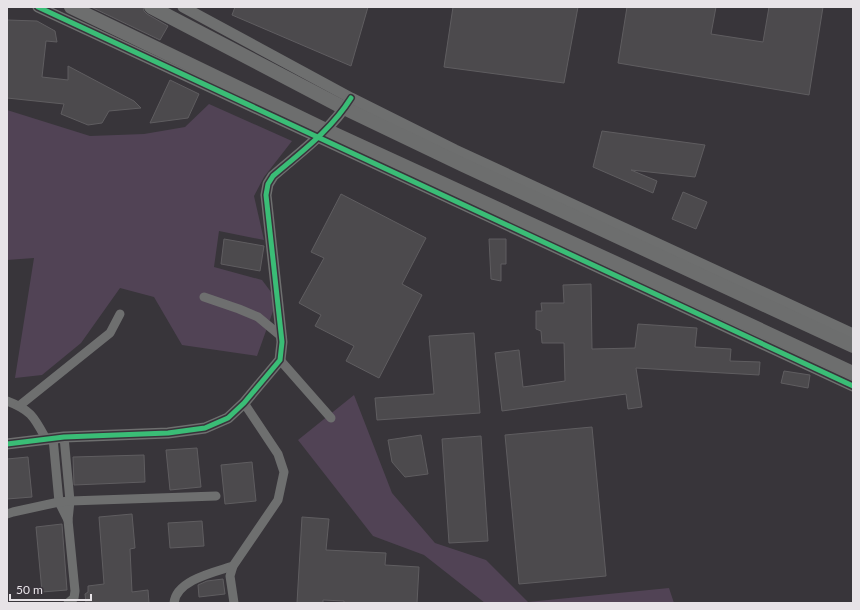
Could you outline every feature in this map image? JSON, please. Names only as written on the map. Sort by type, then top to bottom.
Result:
[{"type":"highway","points":[[71,7],[321,134],[707,305],[853,373]]},
{"type":"highway","points":[[151,7],[347,103],[463,165],[853,346]]},
{"type":"street","points":[[38,7],[321,134],[853,386]]},
{"type":"street","points":[[183,7],[347,103],[462,153],[853,334]]},
{"type":"street","points":[[7,444],[55,438],[168,433],[205,428],[228,418],[244,403],[280,360],[282,336],[266,195],[268,184],[273,176],[321,134],[347,103]]},
{"type":"street","points":[[204,297],[258,317],[282,336]]},
{"type":"street","points":[[19,406],[110,333],[120,314]]},
{"type":"street","points":[[280,360],[331,418]]},
{"type":"street","points":[[7,401],[28,411],[55,438],[70,502],[68,520],[75,591],[74,598],[68,603]]},
{"type":"street","points":[[234,603],[230,576],[233,566],[278,500],[284,472],[278,454],[244,403]]},
{"type":"street","points":[[55,438],[59,502],[68,520]]},
{"type":"street","points":[[7,514],[59,502],[216,496]]},
{"type":"street","points":[[173,602],[179,590],[187,583],[233,566]]},
{"type":"shaded area","points":[[209,104],[292,141],[264,177],[254,196],[264,240],[219,231],[214,267],[262,280],[277,300],[257,356],[182,345],[154,297],[120,288],[81,343],[42,375],[15,378],[34,258],[7,260],[7,110],[90,136],[144,134],[185,127]]},
{"type":"shaded area","points":[[354,395],[392,493],[435,543],[486,560],[528,602],[669,588],[674,603],[485,603],[424,555],[373,536],[298,440]]},
{"type":"building","points":[[91,7],[143,7],[147,14],[168,26],[160,40]]},
{"type":"building","points":[[235,7],[368,7],[351,66],[232,15]]},
{"type":"building","points":[[453,7],[578,7],[564,83],[444,67]]},
{"type":"building","points":[[627,7],[716,7],[711,34],[763,42],[769,7],[823,7],[809,95],[618,63]]},
{"type":"building","points":[[7,20],[37,21],[55,31],[57,42],[46,41],[42,77],[68,80],[68,66],[134,101],[141,108],[109,111],[102,123],[88,125],[61,114],[64,104],[7,98]]},
{"type":"building","points":[[170,80],[199,94],[188,118],[150,123]]},
{"type":"building","points":[[602,131],[705,145],[695,177],[631,170],[657,181],[653,193],[593,167]]},
{"type":"building","points":[[683,192],[707,202],[696,229],[672,219]]},
{"type":"building","points":[[341,194],[426,238],[402,284],[422,295],[379,378],[346,361],[354,346],[315,326],[321,315],[299,303],[324,258],[311,252]]},
{"type":"building","points":[[224,239],[264,246],[260,271],[221,264]]},
{"type":"building","points":[[489,239],[506,239],[506,264],[501,264],[501,281],[491,279]]},
{"type":"building","points":[[591,284],[592,349],[635,348],[638,324],[697,328],[695,347],[731,349],[730,361],[760,362],[759,375],[636,368],[642,407],[628,409],[626,394],[502,411],[495,353],[519,350],[523,387],[565,381],[564,343],[542,343],[541,331],[536,329],[536,311],[542,311],[541,303],[564,303],[563,285]]},
{"type":"building","points":[[474,333],[480,413],[377,420],[375,398],[434,394],[429,336]]},
{"type":"building","points":[[784,371],[810,375],[808,388],[781,383]]},
{"type":"building","points":[[592,427],[606,576],[519,584],[505,435]]},
{"type":"building","points":[[421,435],[428,474],[405,477],[392,462],[388,440]]},
{"type":"building","points":[[481,436],[488,541],[449,543],[442,439]]},
{"type":"building","points":[[197,448],[201,487],[170,490],[166,450]]},
{"type":"building","points":[[144,455],[145,482],[74,485],[73,457]]},
{"type":"building","points":[[28,457],[32,497],[7,499],[7,459]]},
{"type":"building","points":[[252,462],[256,501],[225,504],[221,465]]},
{"type":"building","points":[[132,514],[135,548],[130,549],[132,592],[148,590],[149,603],[86,603],[85,594],[88,592],[88,586],[104,584],[99,517]]},
{"type":"building","points":[[302,517],[329,519],[326,550],[386,553],[385,565],[419,567],[417,603],[344,603],[344,601],[323,600],[323,603],[297,603]]},
{"type":"building","points":[[202,521],[204,546],[170,548],[168,523]]},
{"type":"building","points":[[62,524],[67,590],[42,592],[36,527]]},
{"type":"building","points":[[223,579],[225,594],[199,597],[198,585],[207,581]]},
{"type":"cycle path","points":[[38,7],[853,386]]},
{"type":"cycle path","points":[[7,444],[64,437],[168,433],[205,428],[228,418],[244,403],[280,360],[282,342],[266,195],[268,184],[273,176],[325,130],[343,110],[351,98]]}]
